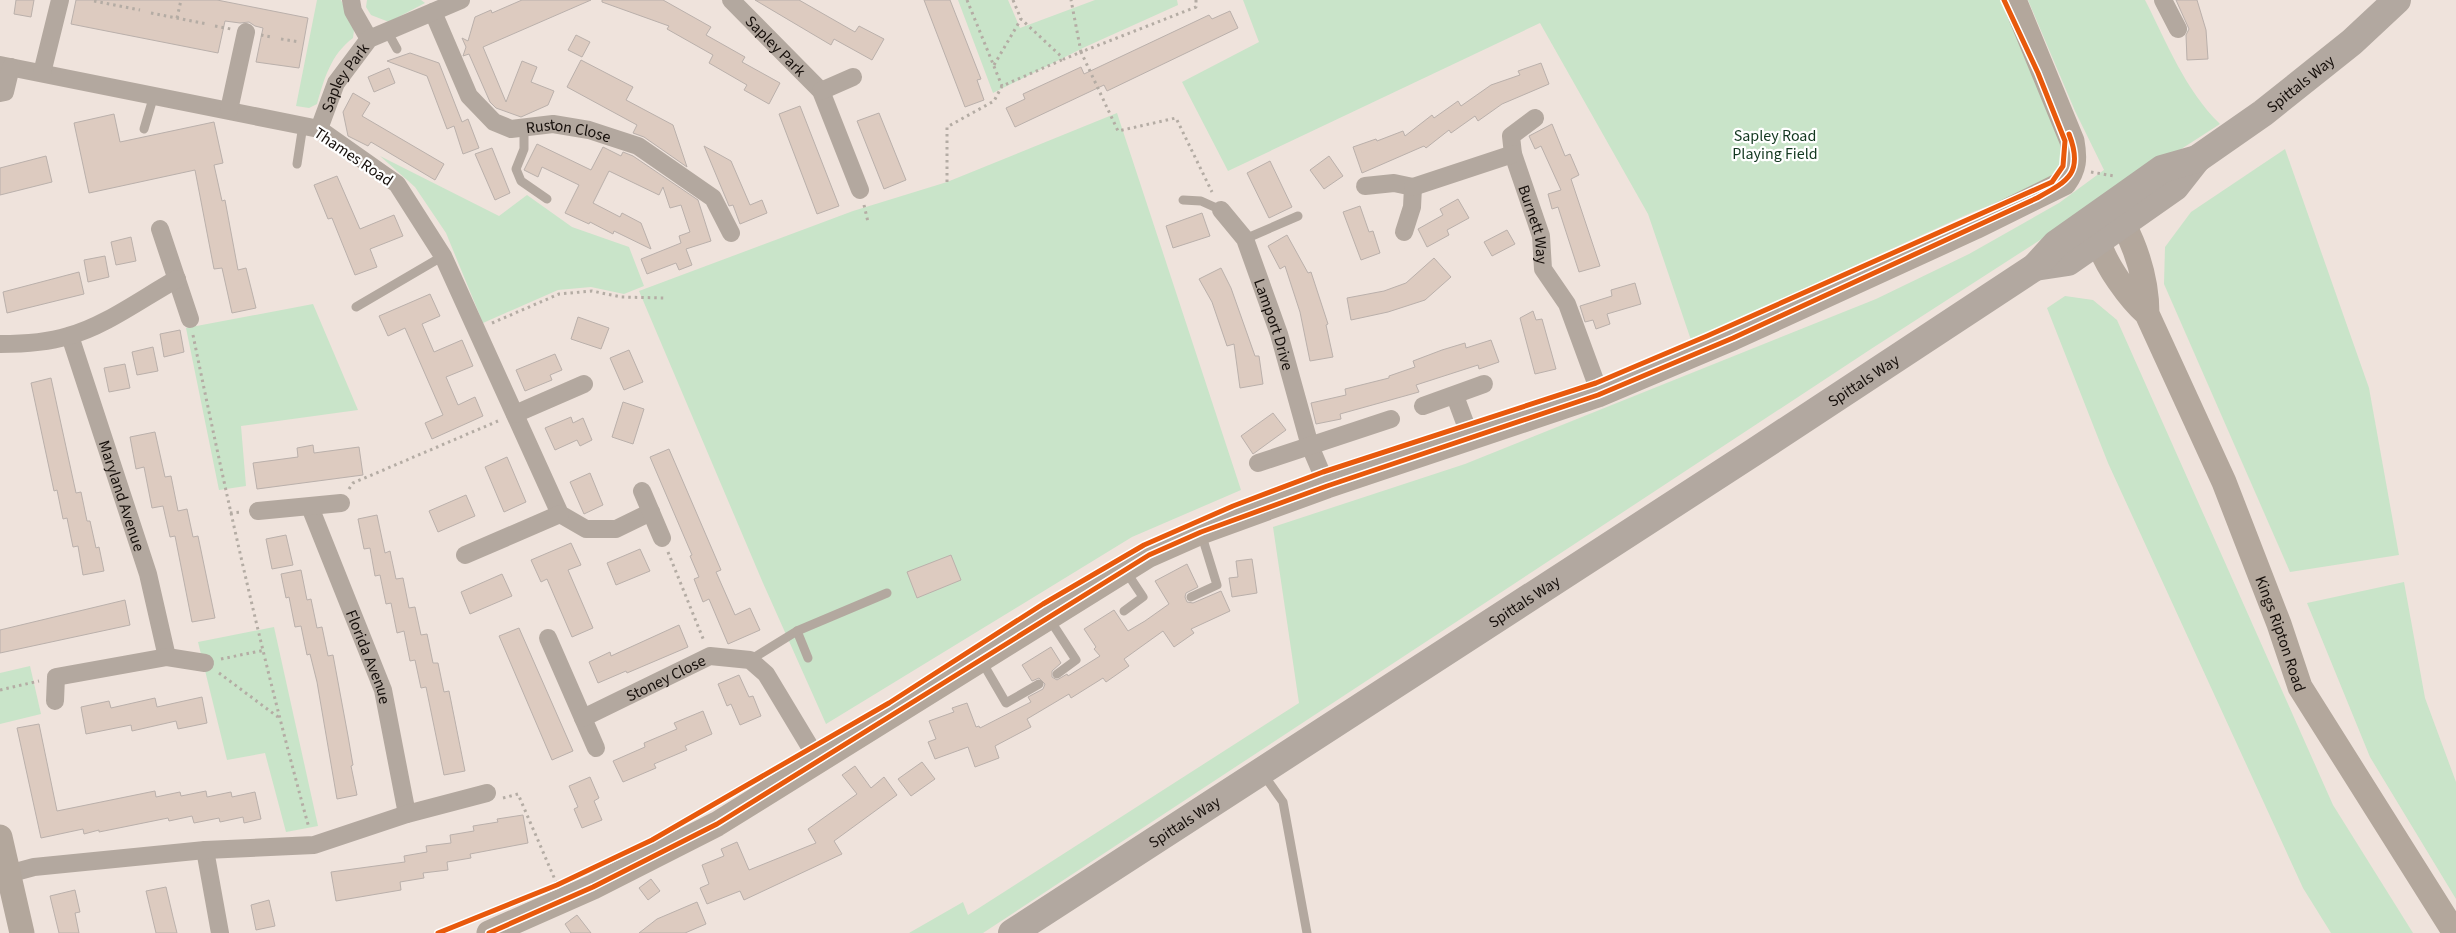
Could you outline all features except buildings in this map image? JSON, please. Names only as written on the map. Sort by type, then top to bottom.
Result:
[{"type":"highway","name":"Spittals Way","points":[[2035,267],[2068,262],[2099,241],[2111,219],[2162,170],[2197,159],[2270,107],[2352,42],[2397,0]]},
{"type":"highway","name":"Spittals Way","points":[[1012,933],[1754,452],[2035,267],[2056,244],[2111,219]]},
{"type":"street","points":[[42,73],[60,0]]},
{"type":"street","points":[[351,0],[353,11],[369,39]]},
{"type":"street","name":"Sapley Park","points":[[311,127],[336,83],[369,39],[461,0]]},
{"type":"street","name":"Sapley Park","points":[[731,0],[821,91],[860,190]]},
{"type":"street","points":[[489,933],[593,887],[718,824],[1150,555],[1201,532],[1327,486],[1472,439],[1598,395],[1733,338],[1984,223],[2064,183],[2073,170],[2072,141],[2014,0]]},
{"type":"street","points":[[2163,0],[2178,29]]},
{"type":"street","name":"Ruston Close","points":[[432,12],[469,96],[494,122],[511,129],[553,124],[589,130],[638,146],[713,198],[731,233]]},
{"type":"street","points":[[229,110],[246,32]]},
{"type":"street","points":[[0,93],[5,92],[6,66]]},
{"type":"street","name":"Thames Road","points":[[6,66],[311,127],[397,184],[443,256],[560,514]]},
{"type":"street","points":[[821,91],[853,77]]},
{"type":"street","name":"Burnett Way","points":[[1535,118],[1511,136],[1513,154],[1541,236],[1543,269],[1567,304],[1596,383],[1598,395]]},
{"type":"street","points":[[1365,186],[1394,183],[1413,187],[1513,154]]},
{"type":"street","points":[[1404,232],[1412,208],[1413,187]]},
{"type":"street","name":"Lamport Drive","points":[[1221,210],[1244,239],[1279,334],[1310,446],[1327,486]]},
{"type":"street","name":"Kings Ripton Road","points":[[2111,219],[2133,241],[2147,293],[2147,314],[2224,482],[2279,624],[2300,688],[2455,933]]},
{"type":"street","points":[[160,229],[190,319]]},
{"type":"street","name":"Kings Ripton Road","points":[[2099,241],[2107,261],[2134,303],[2147,314]]},
{"type":"street","points":[[0,344],[31,344],[70,336],[102,322],[177,279]]},
{"type":"street","name":"Maryland Avenue","points":[[70,336],[148,574],[168,657]]},
{"type":"street","points":[[515,414],[584,384]]},
{"type":"street","points":[[1423,406],[1484,384]]},
{"type":"street","points":[[1455,396],[1472,439]]},
{"type":"street","points":[[1258,463],[1390,419]]},
{"type":"street","points":[[642,491],[662,538]]},
{"type":"street","points":[[258,511],[341,503]]},
{"type":"street","name":"Florida Avenue","points":[[310,506],[383,690],[407,814]]},
{"type":"street","points":[[465,555],[560,514],[586,529],[616,529],[651,512]]},
{"type":"street","points":[[548,638],[596,748]]},
{"type":"street","name":"Stoney Close","points":[[583,718],[710,656],[750,660]]},
{"type":"street","points":[[55,702],[56,677],[168,657],[205,663]]},
{"type":"street","points":[[750,660],[766,674],[819,762]]},
{"type":"street","points":[[8,874],[34,867],[205,850],[314,845],[407,814],[487,793]]},
{"type":"street","points":[[0,837],[22,933]]},
{"type":"street","points":[[205,850],[220,933]]},
{"type":"lane","points":[[387,31],[396,49]]},
{"type":"lane","points":[[144,129],[154,95]]},
{"type":"lane","points":[[297,164],[311,127]]},
{"type":"lane","points":[[524,128],[524,149],[516,168],[521,181],[547,199]]},
{"type":"lane","points":[[1182,200],[1201,201],[1221,210]]},
{"type":"lane","points":[[1244,239],[1298,216]]},
{"type":"lane","points":[[356,307],[443,256]]},
{"type":"lane","points":[[1191,597],[1216,585],[1201,532]]},
{"type":"lane","points":[[1124,611],[1143,597],[1125,570]]},
{"type":"lane","points":[[750,660],[797,631],[887,593]]},
{"type":"lane","points":[[1048,617],[1076,660],[1057,674]]},
{"type":"lane","points":[[797,631],[808,658]]},
{"type":"lane","points":[[980,660],[1006,704],[1039,684]]},
{"type":"lane","points":[[1261,772],[1283,802],[1306,933]]},
{"type":"path","points":[[177,18],[181,0]]},
{"type":"path","points":[[967,0],[1002,86]]},
{"type":"path","points":[[1014,0],[1022,19],[1064,60]]},
{"type":"path","points":[[1071,0],[1081,52],[1118,130],[1176,118],[1221,210]]},
{"type":"path","points":[[948,182],[947,127],[994,101],[1002,86],[1081,52],[1196,7],[1196,0]]},
{"type":"path","points":[[94,1],[140,10]]},
{"type":"path","points":[[151,13],[207,24]]},
{"type":"path","points":[[994,65],[1022,19]]},
{"type":"path","points":[[281,39],[300,42]]},
{"type":"path","points":[[2073,170],[2122,177]]},
{"type":"path","points":[[476,330],[559,294],[592,291],[621,297],[664,298]]},
{"type":"path","points":[[190,319],[230,513],[265,650],[278,717],[314,845]]},
{"type":"path","points":[[341,503],[353,483],[515,414]]},
{"type":"path","points":[[662,538],[710,656]]},
{"type":"path","points":[[205,663],[265,650]]},
{"type":"path","points":[[205,663],[278,717]]},
{"type":"path","points":[[0,690],[56,677]]},
{"type":"path","points":[[487,793],[498,799],[518,794],[558,885]]},
{"type":"path","points":[[548,888],[566,881]]},
{"type":"green space","points":[[317,0],[341,0],[354,30],[353,38],[345,44],[329,68],[317,104],[309,108],[296,106]]},
{"type":"green space","points":[[367,0],[421,0],[425,3],[389,22],[371,15],[366,7]]},
{"type":"green space","points":[[958,0],[1008,0],[1020,28],[1095,0],[1177,0],[1178,5],[1085,47],[993,93]]},
{"type":"green space","name":"Sapley Road Playing Field","points":[[1243,0],[2002,0],[2063,142],[2060,167],[2052,180],[1966,215],[1691,340],[1648,214],[1540,23],[1228,171],[1182,82],[1259,42]]},
{"type":"green space","points":[[2028,0],[2145,0],[2187,81],[2208,111],[2220,124],[1871,349],[983,933],[909,933],[963,902],[968,915],[1299,703],[1273,527],[1465,464],[1876,299],[1969,254],[2059,203],[2104,170],[2075,111]]},
{"type":"green space","points":[[1117,113],[1241,490],[1132,537],[826,724],[763,583],[639,291],[853,211],[947,182]]},
{"type":"green space","points":[[2285,149],[2369,388],[2399,555],[2290,572],[2164,284],[2165,247],[2191,212]]},
{"type":"green space","points":[[380,156],[499,216],[527,195],[572,227],[629,247],[644,286],[624,294],[591,287],[558,290],[483,323],[446,233],[415,187]]},
{"type":"green space","points":[[2065,296],[2093,300],[2117,320],[2333,805],[2413,933],[2331,933],[2303,888],[2108,463],[2047,308]]},
{"type":"green space","points":[[313,304],[358,410],[241,426],[246,486],[219,490],[186,328]]},
{"type":"green space","points":[[2404,582],[2425,698],[2456,782],[2456,899],[2370,757],[2307,603]]},
{"type":"green space","points":[[274,627],[318,826],[286,832],[265,753],[227,760],[198,642]]},
{"type":"green space","points":[[30,666],[41,714],[0,724],[0,673]]},
{"type":"cycle path","points":[[438,933],[557,885],[652,840],[889,703],[1043,604],[1144,545],[1233,506],[1323,472],[1596,383],[1707,336],[2052,182],[2063,166],[2065,141],[2038,73],[2004,0]]},
{"type":"cycle path","points":[[489,933],[593,887],[717,824],[1149,555],[1201,532],[1327,486],[1598,395],[1733,338],[2037,198],[2065,181],[2074,167],[2075,158],[2069,134]]}]
